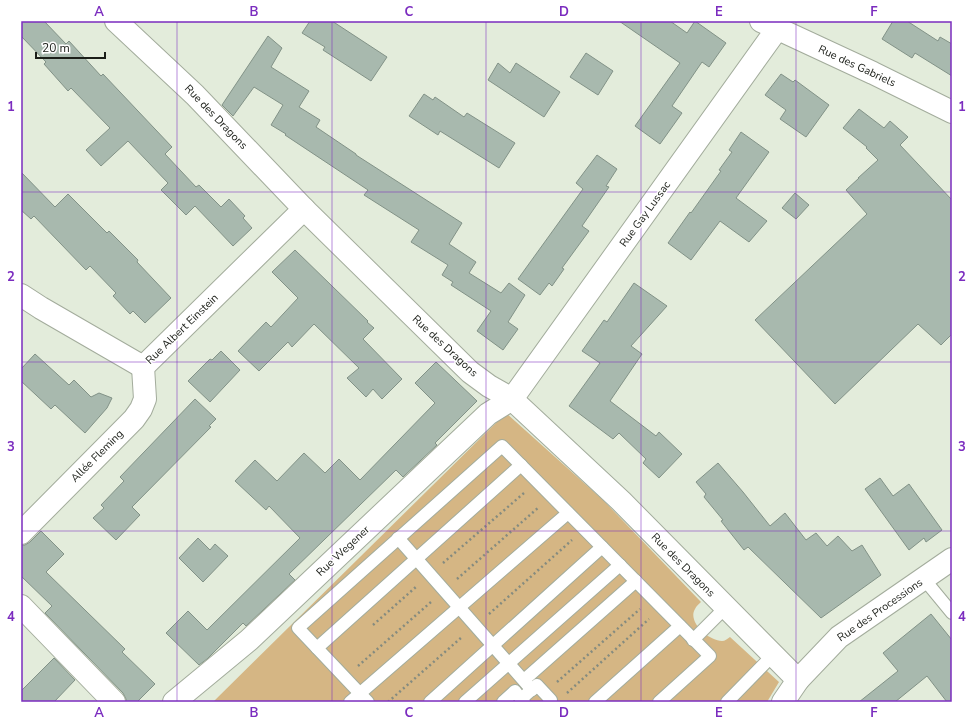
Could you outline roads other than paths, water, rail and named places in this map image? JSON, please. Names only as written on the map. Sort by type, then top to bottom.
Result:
[{"type":"street","name":"Rue des Dragons","points":[[116,21],[195,95],[304,209],[470,372],[512,399],[621,501],[798,680]]},
{"type":"street","name":"Rue des Gabriels","points":[[769,25],[873,73],[952,112]]},
{"type":"street","name":"Rue Gay Lussac","points":[[512,399],[769,25]]},
{"type":"street","name":"Rue Albert Einstein","points":[[21,295],[143,367],[304,209]]},
{"type":"street","name":"Allée Fleming","points":[[21,533],[134,419],[141,409],[145,399],[143,367]]},
{"type":"street","name":"Rue Wegener","points":[[174,702],[249,640],[488,414],[512,399]]},
{"type":"street","name":"Rue des Processions","points":[[783,702],[798,680],[839,637],[952,559]]},
{"type":"street","points":[[21,606],[114,702]]},
{"type":"lane","points":[[364,698],[298,628],[502,446],[710,656],[659,702]]},
{"type":"lane","points":[[317,648],[521,465]]},
{"type":"lane","points":[[350,702],[364,698],[459,607],[568,513]]},
{"type":"lane","points":[[398,538],[528,685],[537,685],[546,697]]},
{"type":"lane","points":[[430,702],[602,547]]},
{"type":"lane","points":[[465,702],[620,565]]},
{"type":"lane","points":[[924,579],[952,613]]},
{"type":"lane","points":[[523,701],[528,685],[636,581]]},
{"type":"lane","points":[[693,640],[726,607]]},
{"type":"lane","points":[[595,702],[680,626]]},
{"type":"lane","points":[[727,702],[773,655]]},
{"type":"lane","points":[[503,702],[515,691],[523,701]]}]
